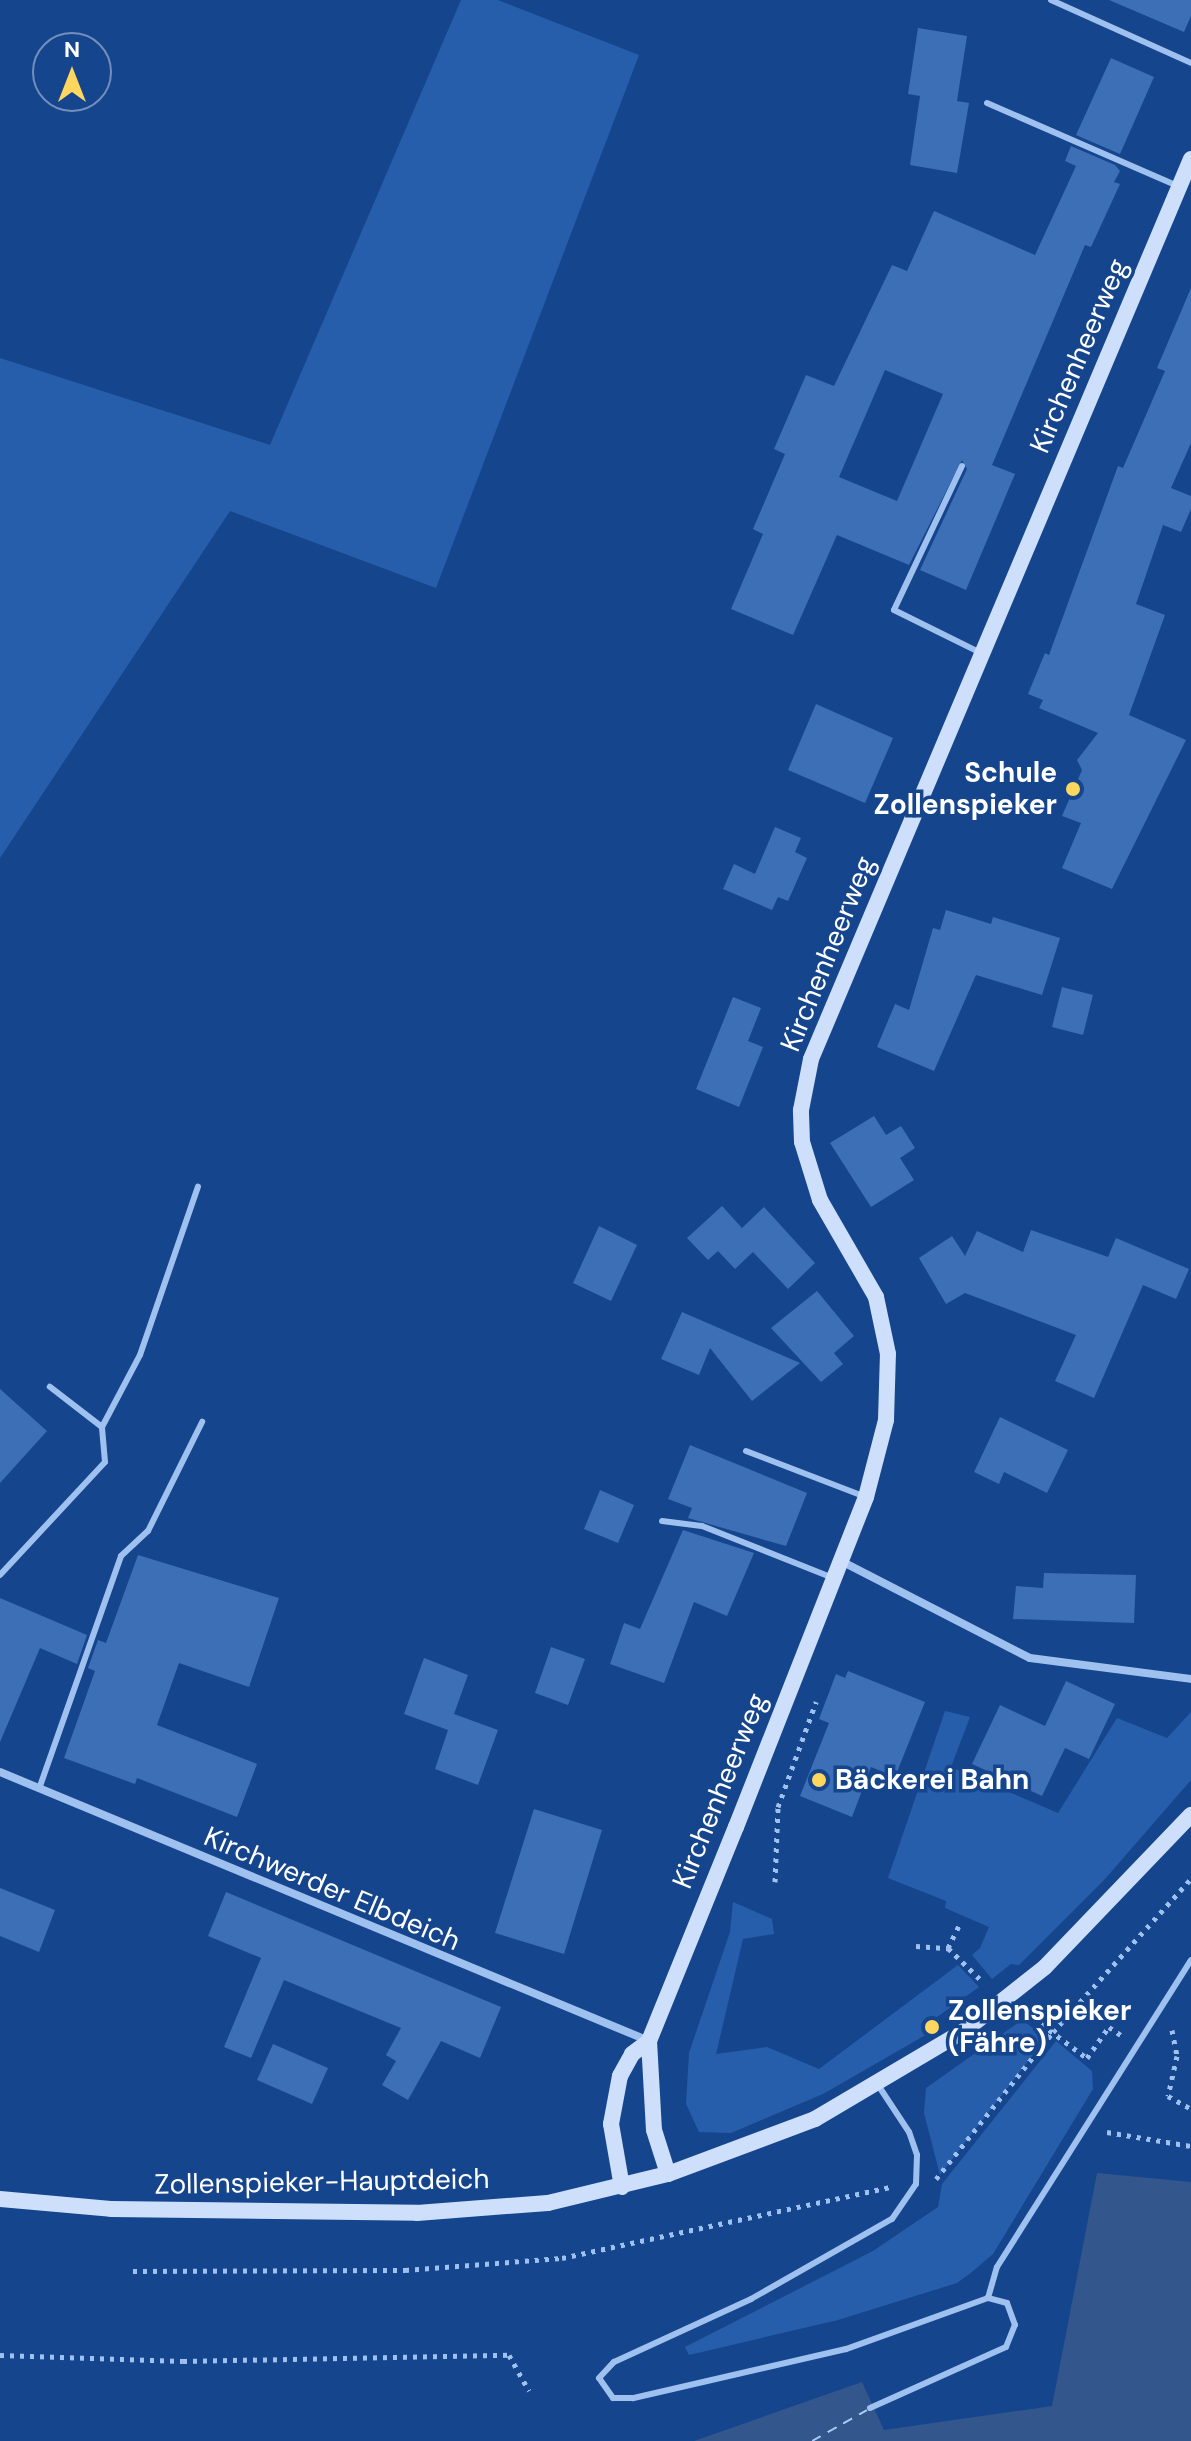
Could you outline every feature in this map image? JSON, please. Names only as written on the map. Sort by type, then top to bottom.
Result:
[{"type":"main road","name":"Kirchenheerweg","points":[[668,2174],[654,2130],[649,2041],[838,1559],[866,1497],[886,1420],[888,1354],[876,1297],[808,1169],[802,1142],[805,1084],[822,1028],[1191,159]]},
{"type":"main road","name":"Zollenspieker-Hauptdeich","points":[[0,2199],[111,2209],[417,2213],[548,2203],[668,2174],[760,2143],[877,2084],[964,2031],[1045,1967],[1191,1815]]},
{"type":"main road","name":"Kirchenheerweg","points":[[622,2187],[613,2146],[614,2097],[632,2054],[649,2041]]},
{"type":"street","points":[[838,1559],[1030,1658],[1191,1679]]},
{"type":"street","name":"Kirchwerder Elbdeich","points":[[0,1772],[649,2041]]},
{"type":"lane","points":[[1051,0],[1191,63]]},
{"type":"lane","points":[[987,103],[1179,187]]},
{"type":"lane","points":[[962,466],[894,610],[982,653]]},
{"type":"lane","points":[[0,1575],[105,1462],[102,1427],[140,1355],[198,1187]]},
{"type":"lane","points":[[50,1387],[102,1427]]},
{"type":"lane","points":[[39,1789],[121,1556],[148,1531],[202,1422]]},
{"type":"lane","points":[[746,1451],[866,1497]]},
{"type":"lane","points":[[662,1521],[702,1526],[831,1577]]},
{"type":"lane","points":[[988,2298],[997,2267],[1191,1960]]},
{"type":"lane","points":[[870,2408],[1006,2347],[1013,2337],[1013,2313],[1007,2303],[988,2298],[906,2331],[771,2370],[633,2398],[613,2398],[603,2389],[603,2369],[751,2299],[892,2219],[916,2184],[917,2155],[909,2132],[877,2084]]},
{"type":"path","points":[[775,1882],[778,1807],[818,1695],[790,1684]]},
{"type":"path","points":[[948,1948],[959,1925]]},
{"type":"path","points":[[916,1946],[948,1948],[984,1983]]},
{"type":"path","points":[[1165,1998],[1177,2056],[1168,2096],[1191,2109]]},
{"type":"path","points":[[1031,2016],[1087,2058],[1105,2033]]},
{"type":"path","points":[[1087,2128],[1191,2146]]},
{"type":"path","points":[[0,2355],[183,2361],[509,2355],[529,2391]]},
{"type":"shaded area","points":[[461,0],[498,0],[639,55],[436,588],[230,511],[0,858],[0,358],[270,445]]},
{"type":"shaded area","points":[[945,1711],[970,1717],[951,1767],[1058,1813],[1117,1718],[1167,1738],[1191,1712],[1191,1780],[1105,1879],[1019,1965],[1011,1964],[992,1979],[972,1955],[980,1948],[989,1927],[945,1908],[946,1901],[888,1878]]},
{"type":"shaded area","points":[[733,1902],[772,1919],[774,1934],[743,1939],[716,2054],[767,2047],[819,2069],[958,1965],[979,1987],[930,2022],[929,2033],[823,2094],[731,2133],[699,2132],[686,2104],[689,2053],[730,1932]]},
{"type":"shaded area","points":[[1022,2020],[1046,2038],[940,2175],[924,2113],[926,2088]]},
{"type":"shaded area","points":[[1056,2041],[1092,2071],[1093,2089],[993,2254],[972,2272],[957,2283],[838,2320],[689,2355],[685,2347],[873,2251],[938,2207],[942,2184]]},
{"type":"shaded area","points":[[1097,2173],[1191,2182],[1191,2441],[694,2441],[862,2382],[884,2430],[1052,2406]]},
{"type":"building","points":[[1109,0],[1191,0],[1191,16],[1184,32]]},
{"type":"building","points":[[918,28],[967,36],[957,101],[969,103],[957,173],[910,165],[920,96],[908,94]]},
{"type":"building","points":[[1111,58],[1154,77],[1120,154],[1076,135]]},
{"type":"building","points":[[1071,146],[1115,165],[1120,171],[1114,182],[1120,184],[1091,247],[1085,245],[992,465],[1015,474],[966,590],[920,570],[967,469],[962,460],[909,565],[837,535],[793,635],[731,609],[763,534],[753,529],[785,454],[774,449],[806,375],[834,386],[892,265],[907,271],[934,211],[1035,255],[1076,166],[1065,161]],"holes":[[[885,370],[943,394],[897,501],[839,477]]]},
{"type":"building","points":[[1191,288],[1191,443],[1171,488],[1191,496],[1191,509],[1181,532],[1163,525],[1136,604],[1165,615],[1129,715],[1186,740],[1112,889],[1062,868],[1081,823],[1062,816],[1082,770],[1077,760],[1098,733],[1039,708],[1043,700],[1028,694],[1045,653],[1049,655],[1118,466],[1123,468],[1165,371],[1157,368]]},
{"type":"building","points":[[816,704],[893,738],[865,803],[788,770]]},
{"type":"building","points":[[775,827],[801,838],[795,852],[807,858],[788,901],[778,897],[772,910],[723,889],[734,864],[755,874]]},
{"type":"building","points":[[946,910],[991,924],[993,917],[1060,938],[1042,995],[976,975],[934,1071],[877,1047],[895,1004],[909,1010],[933,928],[940,930]]},
{"type":"building","points":[[1062,987],[1093,995],[1083,1035],[1052,1027]]},
{"type":"building","points":[[733,997],[761,1008],[748,1041],[763,1047],[739,1107],[696,1089]]},
{"type":"building","points":[[874,1116],[886,1135],[901,1126],[915,1148],[900,1158],[914,1180],[871,1207],[830,1143]]},
{"type":"building","points":[[722,1206],[742,1228],[764,1207],[815,1263],[788,1289],[753,1252],[735,1269],[718,1251],[708,1260],[687,1238]]},
{"type":"building","points":[[599,1226],[637,1245],[611,1301],[573,1283]]},
{"type":"building","points":[[1031,1230],[1108,1257],[1116,1238],[1189,1269],[1176,1299],[1143,1285],[1094,1398],[1055,1381],[1076,1335],[965,1293],[946,1304],[919,1258],[952,1236],[965,1256],[977,1231],[1023,1252]]},
{"type":"building","points":[[817,1291],[854,1336],[834,1353],[843,1364],[821,1382],[771,1328]]},
{"type":"building","points":[[682,1312],[800,1363],[752,1401],[710,1348],[699,1375],[661,1359]]},
{"type":"building","points":[[0,1389],[47,1431],[0,1483]]},
{"type":"building","points":[[1000,1417],[1068,1450],[1047,1493],[1004,1472],[999,1484],[974,1472]]},
{"type":"building","points":[[690,1445],[807,1493],[786,1546],[688,1518],[692,1508],[668,1499]]},
{"type":"building","points":[[600,1490],[634,1505],[618,1543],[584,1529]]},
{"type":"building","points":[[683,1530],[754,1553],[727,1616],[694,1602],[664,1683],[610,1664],[624,1623],[640,1629]]},
{"type":"building","points":[[138,1555],[279,1598],[249,1687],[179,1663],[157,1725],[257,1764],[237,1817],[137,1778],[135,1784],[64,1758],[95,1671],[88,1668],[98,1640],[106,1643]]},
{"type":"building","points":[[1044,1573],[1136,1575],[1134,1623],[1013,1619],[1016,1586],[1043,1588]]},
{"type":"building","points":[[0,1598],[87,1635],[77,1664],[40,1648],[0,1742]]},
{"type":"building","points":[[551,1647],[585,1659],[568,1705],[535,1693]]},
{"type":"building","points":[[424,1658],[468,1675],[454,1714],[498,1730],[478,1785],[435,1769],[448,1730],[404,1714]]},
{"type":"building","points":[[848,1671],[925,1702],[895,1777],[871,1767],[852,1817],[800,1796],[829,1723],[819,1719],[836,1674],[845,1678]]},
{"type":"building","points":[[1066,1681],[1115,1704],[1089,1759],[1065,1748],[1042,1796],[972,1764],[1000,1705],[1045,1726]]},
{"type":"building","points":[[534,1809],[602,1830],[564,1954],[495,1933]]},
{"type":"building","points":[[0,1888],[55,1910],[39,1952],[0,1936]]},
{"type":"building","points":[[226,1892],[501,2007],[480,2058],[441,2041],[408,2100],[382,2085],[396,2061],[386,2055],[401,2028],[284,1980],[251,2058],[224,2047],[261,1958],[208,1936]]},
{"type":"building","points":[[273,2044],[328,2068],[312,2104],[257,2080]]},
{"type":"ferry route","points":[[812,2441],[867,2410]]},
{"type":"place","name":"Schule Zollenspieker","points":[[1073,789]]},
{"type":"place","name":"Bäckerei Bahn","points":[[819,1780]]},
{"type":"place","name":"Zollenspieker (Fähre)","points":[[932,2027]]}]
